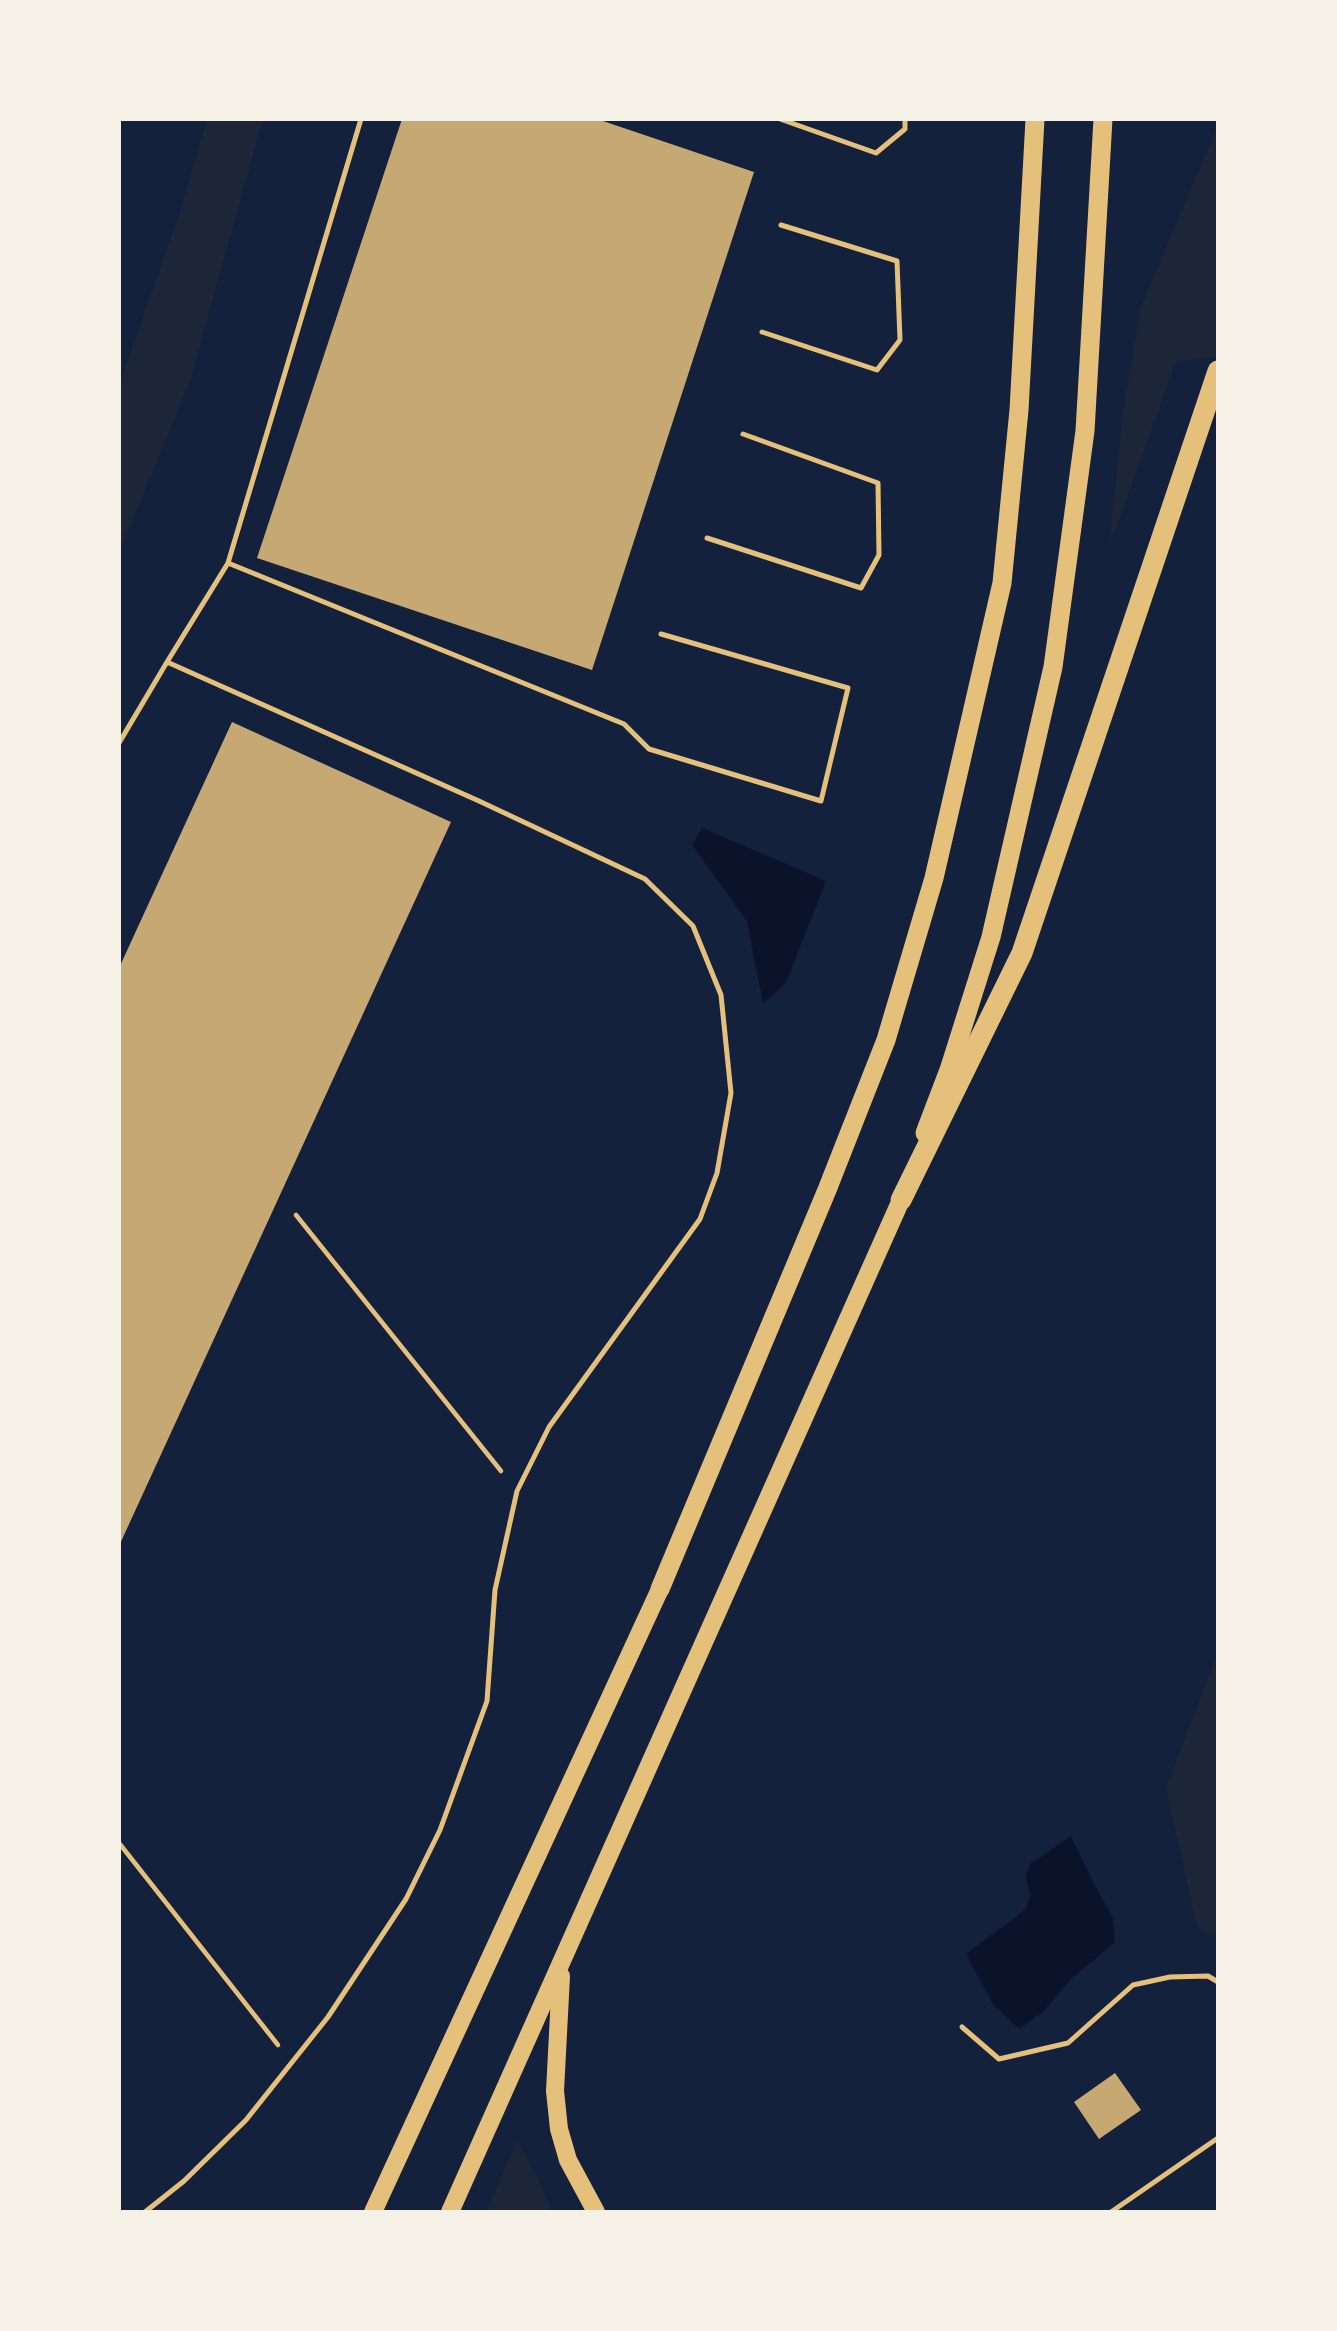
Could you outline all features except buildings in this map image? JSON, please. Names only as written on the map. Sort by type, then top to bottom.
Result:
[{"type":"highway","points":[[660,1589],[827,1190],[886,1040],[934,877],[1002,583],[1019,410],[1035,119]]},
{"type":"highway","points":[[901,1200],[949,1070],[991,937],[1053,667],[1084,432],[1103,119]]},
{"type":"highway","points":[[901,1200],[1022,953],[1218,371]]},
{"type":"main road","points":[[450,2212],[901,1200]]},
{"type":"main road","points":[[373,2212],[660,1589]]},
{"type":"main road","points":[[561,1963],[555,2091],[559,2129],[568,2160],[596,2212]]},
{"type":"lane","points":[[119,743],[228,563],[360,119]]},
{"type":"lane","points":[[779,119],[876,153],[905,129],[905,119]]},
{"type":"lane","points":[[762,332],[877,370],[900,340],[897,261],[781,225]]},
{"type":"lane","points":[[707,538],[861,588],[878,555],[878,483],[743,434]]},
{"type":"lane","points":[[228,563],[624,723],[649,748],[821,801],[848,688],[661,634]]},
{"type":"lane","points":[[145,2212],[184,2181],[246,2120],[328,2017],[406,1899],[440,1830],[487,1702],[495,1590],[517,1491],[549,1427],[700,1219],[717,1173],[731,1093],[721,995],[693,926],[645,879],[479,801],[167,662]]},
{"type":"lane","points":[[962,2026],[999,2059],[1068,2043],[1133,1985],[1170,1977],[1208,1976],[1218,1982]]},
{"type":"lane","points":[[1111,2212],[1218,2137]]},
{"type":"path","points":[[296,1215],[517,1491]]},
{"type":"path","points":[[119,1843],[292,2062]]},
{"type":"shaded area","points":[[207,119],[263,119],[190,381],[123,544],[119,542],[119,385],[181,209]]},
{"type":"shaded area","points":[[1218,125],[1218,356],[1176,362],[1109,547],[1123,411],[1140,309]]},
{"type":"shaded area","points":[[702,828],[826,881],[786,983],[763,1004],[747,921],[692,845]]},
{"type":"shaded area","points":[[1218,1652],[1218,1938],[1197,1927],[1166,1788]]},
{"type":"shaded area","points":[[1071,1836],[1113,1918],[1115,1942],[1071,1979],[1044,2011],[1019,2029],[993,2004],[966,1954],[1025,1910],[1030,1896],[1026,1876],[1030,1864]]},
{"type":"shaded area","points":[[517,2141],[538,2178],[552,2212],[486,2212]]}]
